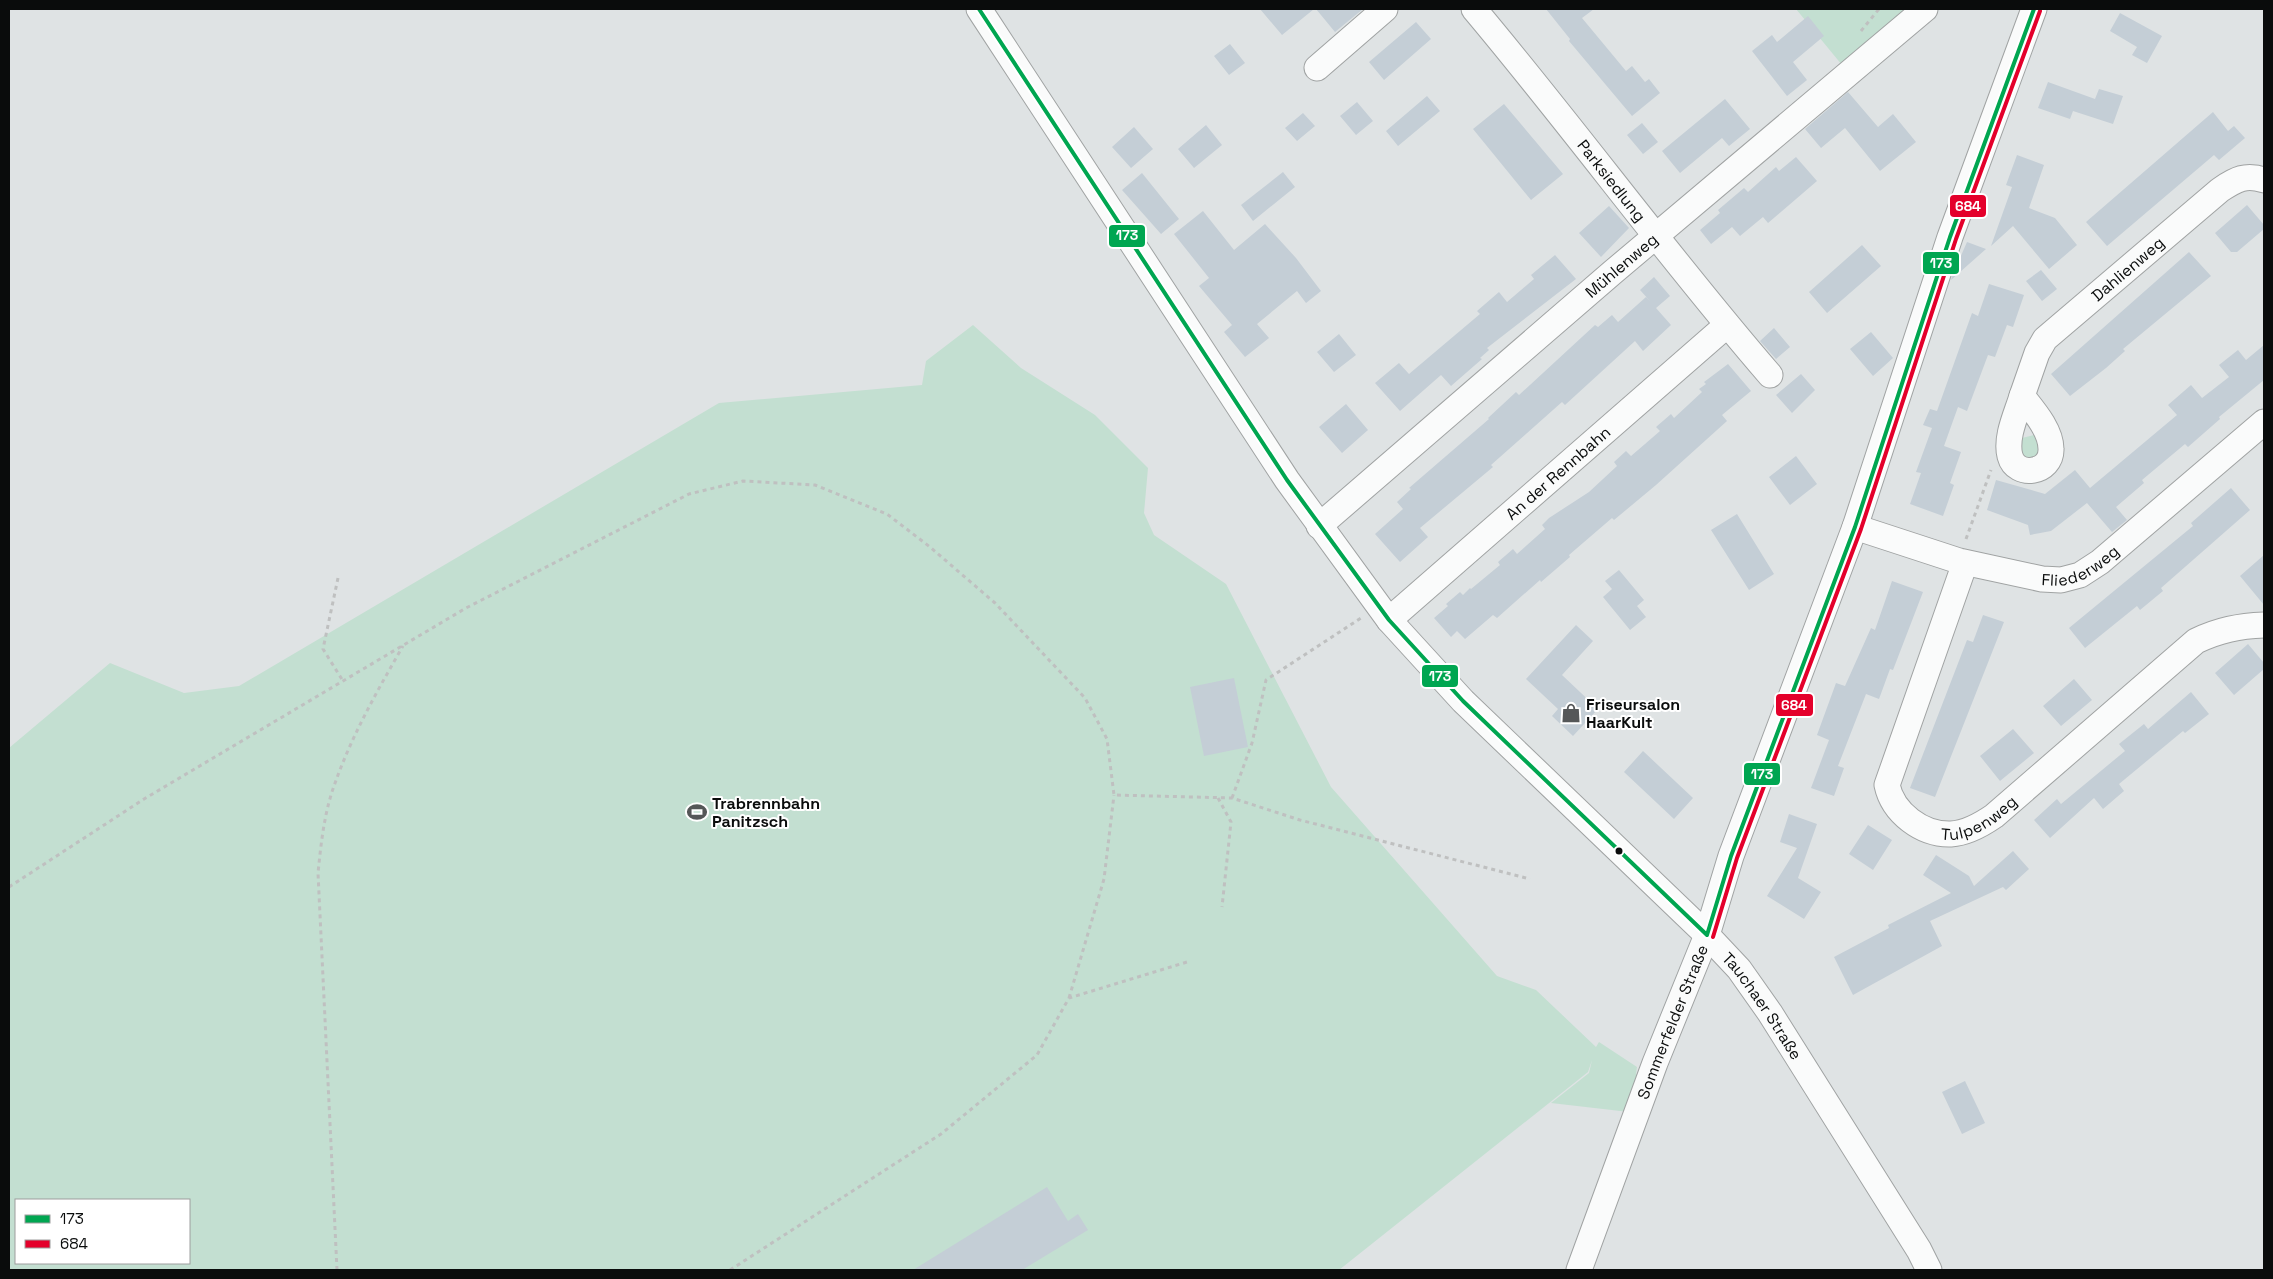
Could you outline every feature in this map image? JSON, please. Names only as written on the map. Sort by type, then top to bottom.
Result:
[{"type":"street","name":"Tauchaer Straße","points":[[979,9],[1221,380],[1319,526],[1383,612],[1463,701],[1707,935],[1739,969],[1770,1013],[1919,1250],[1929,1270]]},
{"type":"street","points":[[1317,68],[1385,9]]},
{"type":"street","name":"Parksiedlung","points":[[1474,9],[1545,94],[1727,325],[1770,375]]},
{"type":"street","name":"Mühlenweg","points":[[1319,526],[1925,9]]},
{"type":"street","name":"Sommerfelder Straße","points":[[1579,1270],[1655,1063],[1707,935],[1731,856],[1855,527],[1950,237],[2034,9]]},
{"type":"street","name":"Dahlienweg","points":[[2010,456],[2010,441],[2022,396],[2037,353],[2045,339],[2220,190],[2243,177],[2254,177],[2264,180]]},
{"type":"street","name":"An der Rennbahn","points":[[1383,612],[1727,325]]},
{"type":"street","points":[[2010,456],[2018,468],[2032,471],[2044,466],[2051,454],[2047,434],[2022,396]]},
{"type":"street","name":"Fliederweg","points":[[1855,527],[1962,562],[2042,579],[2061,580],[2080,575],[2100,562],[2264,422]]},
{"type":"street","name":"Tulpenweg","points":[[1962,562],[1887,785],[1889,797],[1908,819],[1936,833],[1952,834],[1966,831],[1994,816],[2196,641],[2216,631],[2264,625]]},
{"type":"path","points":[[1962,562],[1989,473],[1997,459],[2010,456]]},
{"type":"path","points":[[9,887],[144,799],[466,608],[689,494],[743,481],[815,485],[887,514],[930,547],[995,603],[1085,698],[1107,739],[1114,795],[1104,879],[1069,998],[1037,1055],[942,1134],[730,1270]]},
{"type":"path","points":[[338,578],[323,649],[343,680]]},
{"type":"path","points":[[1232,798],[1252,743],[1266,680],[1363,616],[1383,612]]},
{"type":"path","points":[[337,1270],[318,872],[322,834],[333,787],[367,710],[403,645]]},
{"type":"path","points":[[1114,795],[1232,798],[1300,820],[1530,879]]},
{"type":"path","points":[[1218,798],[1231,822],[1222,907]]},
{"type":"path","points":[[1069,998],[1187,962]]},
{"type":"green space","points":[[1796,9],[1909,9],[1842,65]]},
{"type":"green space","name":"Trabrennbahn Panitzsch","points":[[973,325],[1021,368],[1095,415],[1148,468],[1144,513],[1154,535],[1226,584],[1331,787],[1497,976],[1536,990],[1596,1047],[1599,1042],[1637,1067],[1636,1074],[1639,1075],[1629,1112],[1551,1103],[1589,1073],[1592,1060],[1588,1072],[1339,1270],[9,1270],[9,748],[110,663],[184,693],[239,686],[719,403],[922,385],[926,361]]},
{"type":"green space","points":[[2034,435],[2039,437],[2046,453],[2023,463],[2018,442],[2022,438]]},
{"type":"building","points":[[1260,9],[1314,9],[1282,35]]},
{"type":"building","points":[[1316,9],[1363,9],[1335,32]]},
{"type":"building","points":[[1546,9],[1594,9],[1582,18],[1626,71],[1632,66],[1645,82],[1649,79],[1660,93],[1632,116],[1569,41],[1570,39]]},
{"type":"building","points":[[2120,13],[2162,36],[2147,63],[2132,55],[2137,47],[2110,31]]},
{"type":"building","points":[[1808,16],[1824,36],[1793,62],[1807,80],[1787,96],[1752,51],[1772,35],[1777,42]]},
{"type":"building","points":[[1416,22],[1431,39],[1384,80],[1369,62]]},
{"type":"building","points":[[1230,44],[1245,63],[1229,75],[1214,56]]},
{"type":"building","points":[[2048,82],[2095,99],[2099,89],[2123,96],[2113,124],[2073,111],[2070,119],[2038,108]]},
{"type":"building","points":[[1848,92],[1878,127],[1893,114],[1916,142],[1880,171],[1845,128],[1821,148],[1805,129]]},
{"type":"building","points":[[1427,96],[1440,111],[1398,146],[1386,131]]},
{"type":"building","points":[[1725,99],[1750,129],[1729,146],[1722,138],[1680,173],[1662,151]]},
{"type":"building","points":[[1357,102],[1373,121],[1356,135],[1340,116]]},
{"type":"building","points":[[1504,104],[1563,174],[1531,200],[1473,129]]},
{"type":"building","points":[[2213,112],[2228,131],[2234,126],[2245,138],[2219,160],[2214,155],[2107,246],[2086,222]]},
{"type":"building","points":[[1303,113],[1315,126],[1297,141],[1285,128]]},
{"type":"building","points":[[1642,123],[1658,142],[1643,154],[1627,135]]},
{"type":"building","points":[[1206,125],[1222,145],[1194,168],[1178,149]]},
{"type":"building","points":[[1134,127],[1153,149],[1131,168],[1112,147]]},
{"type":"building","points":[[2017,155],[2044,165],[2029,208],[2055,218],[2077,245],[2049,269],[2013,226],[1991,246],[2012,187],[2006,185]]},
{"type":"building","points":[[1796,157],[1817,181],[1768,223],[1763,217],[1740,236],[1732,227],[1711,244],[1700,230],[1720,213],[1718,210],[1744,188],[1748,192],[1776,167],[1779,171]]},
{"type":"building","points":[[1283,172],[1295,187],[1253,221],[1241,205]]},
{"type":"building","points":[[1142,173],[1179,219],[1161,234],[1122,190]]},
{"type":"building","points":[[2247,205],[2264,225],[2264,229],[2237,252],[2231,252],[2215,233]]},
{"type":"building","points":[[1609,206],[1629,228],[1601,257],[1579,233]]},
{"type":"building","points":[[1203,211],[1234,250],[1265,224],[1296,258],[1321,291],[1306,303],[1297,291],[1257,324],[1269,338],[1245,357],[1224,332],[1232,325],[1199,286],[1209,278],[1174,234]]},
{"type":"building","points":[[1967,242],[1986,249],[1951,280],[1953,274]]},
{"type":"building","points":[[1862,245],[1881,266],[1827,313],[1809,292]]},
{"type":"building","points":[[2189,252],[2211,276],[2123,349],[2125,351],[2106,368],[2070,396],[2051,374]]},
{"type":"building","points":[[1555,255],[1576,279],[1487,348],[1489,350],[1480,358],[1482,359],[1451,386],[1441,375],[1400,411],[1375,383],[1399,363],[1409,374],[1480,314],[1477,311],[1499,292],[1507,302],[1534,279],[1531,275]]},
{"type":"building","points":[[2041,270],[2057,289],[2042,301],[2026,281]]},
{"type":"building","points":[[1654,277],[1670,296],[1656,308],[1671,325],[1643,351],[1635,341],[1565,405],[1562,402],[1491,465],[1493,467],[1420,528],[1428,537],[1400,562],[1375,534],[1403,509],[1397,502],[1411,489],[1409,488],[1489,419],[1516,392],[1519,395],[1595,325],[1598,327],[1612,315],[1618,322],[1646,297],[1650,301],[1640,290]]},
{"type":"building","points":[[1989,284],[2024,295],[2013,327],[2007,325],[1995,357],[1988,355],[1967,411],[1958,407],[1944,446],[1961,452],[1950,483],[1954,485],[1943,516],[1910,504],[1921,473],[1916,472],[1932,428],[1923,425],[1930,409],[1937,411],[1972,313],[1978,316]]},
{"type":"building","points":[[1774,328],[1790,347],[1776,359],[1760,341]]},
{"type":"building","points":[[1871,332],[1893,358],[1873,376],[1850,349]]},
{"type":"building","points":[[1339,334],[1356,355],[1334,372],[1317,352]]},
{"type":"building","points":[[2264,345],[2264,380],[2219,417],[2220,419],[2188,447],[2185,444],[2142,480],[2144,483],[2116,507],[2127,520],[2112,532],[2087,503],[2051,531],[2030,535],[2028,525],[1987,510],[1996,480],[2045,494],[2075,470],[2090,488],[2177,415],[2168,405],[2191,385],[2202,398],[2229,377],[2219,365],[2238,350],[2246,360]]},
{"type":"building","points":[[1728,364],[1751,391],[1722,415],[1727,421],[1656,485],[1614,520],[1612,518],[1569,555],[1570,557],[1541,582],[1540,580],[1497,618],[1493,615],[1465,639],[1457,631],[1451,637],[1434,618],[1448,606],[1446,604],[1460,592],[1463,595],[1471,589],[1500,565],[1498,562],[1513,549],[1517,554],[1545,529],[1542,525],[1549,518],[1589,492],[1617,466],[1614,462],[1626,451],[1631,456],[1645,444],[1660,431],[1656,427],[1671,414],[1674,418],[1702,392],[1699,389],[1706,384],[1704,382]]},
{"type":"building","points":[[1801,374],[1815,390],[1792,413],[1776,395]]},
{"type":"building","points":[[1346,404],[1368,430],[1342,453],[1319,427]]},
{"type":"building","points":[[1796,456],[1817,484],[1790,505],[1769,477]]},
{"type":"building","points":[[2231,488],[2250,510],[2161,588],[2163,591],[2140,610],[2137,606],[2085,648],[2069,628],[2193,526],[2191,523]]},
{"type":"building","points":[[1737,514],[1774,574],[1749,590],[1711,530]]},
{"type":"building","points":[[2264,555],[2264,605],[2240,576]]},
{"type":"building","points":[[1619,570],[1644,600],[1637,606],[1646,617],[1630,630],[1603,597],[1612,589],[1605,581]]},
{"type":"building","points":[[1892,581],[1923,592],[1893,670],[1890,669],[1879,699],[1866,694],[1838,766],[1844,768],[1834,796],[1811,788],[1829,740],[1817,735],[1836,683],[1845,686],[1871,628],[1875,630]]},
{"type":"building","points":[[1983,615],[2004,622],[1935,797],[1910,788],[1967,640],[1973,642]]},
{"type":"building","points":[[1576,625],[1593,641],[1562,675],[1598,709],[1573,736],[1552,716],[1558,709],[1526,679]]},
{"type":"building","points":[[2248,644],[2264,663],[2264,669],[2234,695],[2215,673]]},
{"type":"building","points":[[1234,678],[1248,747],[1204,756],[1190,687]]},
{"type":"building","points":[[2074,679],[2092,700],[2061,726],[2043,706]]},
{"type":"building","points":[[2191,692],[2209,714],[2185,733],[2183,731],[2119,784],[2124,791],[2103,809],[2094,798],[2050,838],[2034,820],[2057,799],[2061,804],[2125,751],[2119,744],[2144,724],[2148,729]]},
{"type":"building","points":[[2013,729],[2034,753],[2000,781],[1980,756]]},
{"type":"building","points":[[1643,751],[1693,798],[1674,819],[1624,772]]},
{"type":"building","points":[[1789,814],[1817,824],[1798,878],[1821,892],[1804,919],[1767,896],[1797,848],[1780,842]]},
{"type":"building","points":[[1868,825],[1892,840],[1873,870],[1849,854]]},
{"type":"building","points":[[2013,851],[2029,869],[2006,890],[2003,887],[1930,921],[1942,946],[1853,995],[1834,957],[1889,928],[1888,925],[1951,893],[1923,875],[1936,855],[1969,876],[1974,886]]},
{"type":"building","points":[[1965,1081],[1985,1123],[1962,1134],[1942,1092]]},
{"type":"building","points":[[1047,1187],[1068,1221],[1078,1214],[1088,1230],[1022,1270],[913,1270]]},
{"type":"transit line","name":"173","points":[[979,9],[1287,480],[1389,620],[1463,701],[1707,935],[1731,856],[1855,527],[1950,237],[2034,9]]},
{"type":"transit line","name":"684","points":[[1713,937],[1737,858],[1861,529],[1956,239],[2040,11]]},
{"type":"place","name":"Friseursalon HaarKult","points":[[1571,713]]},
{"type":"place","name":"Trabrennbahn Panitzsch","points":[[697,812]]}]
